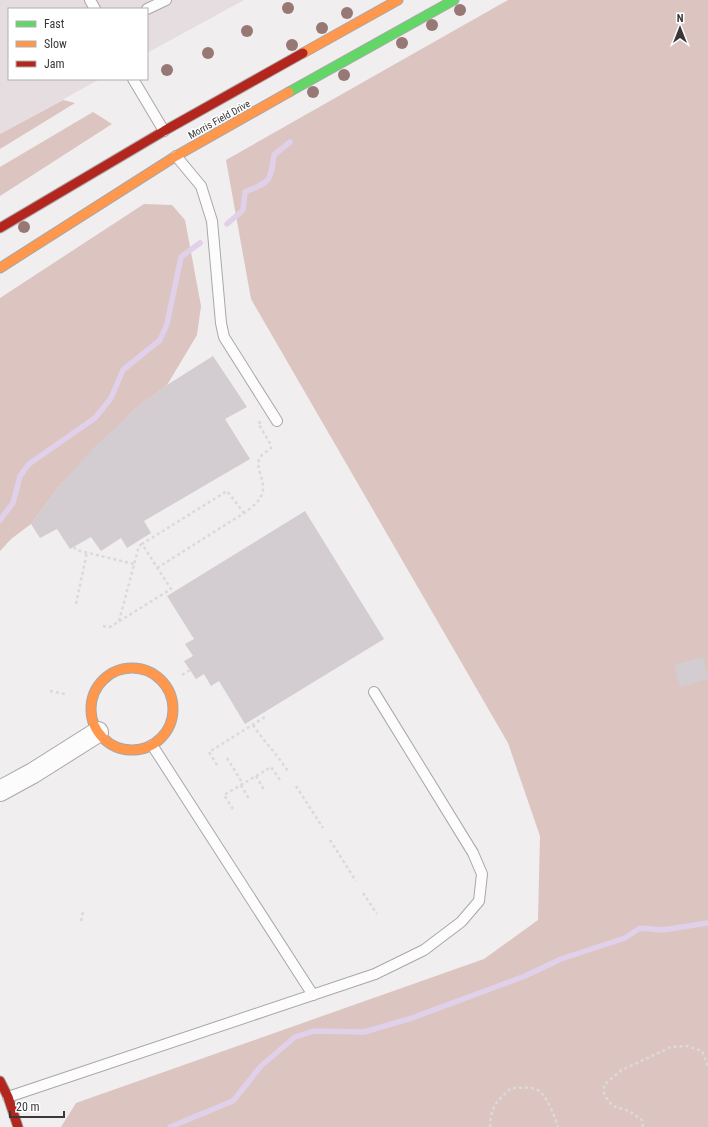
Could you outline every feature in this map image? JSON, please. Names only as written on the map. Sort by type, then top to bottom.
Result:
[{"type":"street","name":"Morris Field Drive","points":[[0,228],[398,0]]},
{"type":"street","name":"Morris Field Drive","points":[[0,268],[175,153],[454,0]]},
{"type":"street","points":[[131,667],[145,669],[157,676],[166,685],[172,698],[173,705],[170,725],[163,736],[152,745],[139,749],[126,750],[113,746],[102,738],[94,726],[90,713],[91,700],[96,687],[105,676],[117,670],[131,667]]},
{"type":"street","points":[[0,791],[33,773],[98,732]]},
{"type":"street","points":[[0,1081],[8,1097],[18,1127]]},
{"type":"lane","points":[[148,9],[166,0]]},
{"type":"lane","points":[[134,80],[165,134]]},
{"type":"lane","points":[[175,153],[201,186],[212,220],[220,323],[224,337],[277,421]]},
{"type":"lane","points":[[8,1097],[375,974],[424,950],[461,922],[479,901],[482,874],[473,853],[374,692]]},
{"type":"lane","points":[[152,745],[313,995]]},
{"type":"path","points":[[158,568],[244,513],[256,504],[261,497],[264,490],[258,463],[261,456],[271,448],[270,442],[258,423]]},
{"type":"path","points":[[119,621],[139,546],[227,491],[244,513]]},
{"type":"path","points":[[103,626],[110,627],[171,589],[142,544]]},
{"type":"path","points":[[74,547],[76,550],[134,564]]},
{"type":"path","points":[[76,604],[88,552]]},
{"type":"path","points":[[182,675],[190,670]]},
{"type":"path","points":[[50,691],[65,694]]},
{"type":"path","points":[[217,765],[209,752],[265,717]]},
{"type":"path","points":[[253,725],[261,737],[282,761],[289,774]]},
{"type":"path","points":[[227,758],[249,799]]},
{"type":"path","points":[[233,809],[224,795],[271,767],[280,780]]},
{"type":"path","points":[[256,776],[264,790]]},
{"type":"path","points":[[296,786],[323,828]]},
{"type":"path","points":[[330,840],[356,881]]},
{"type":"path","points":[[363,893],[377,914]]},
{"type":"path","points":[[81,922],[83,912]]},
{"type":"path","points":[[643,1127],[642,1120],[629,1111],[614,1106],[604,1095],[604,1085],[620,1071],[671,1047],[687,1046],[702,1051],[708,1066]]},
{"type":"path","points":[[490,1127],[490,1116],[496,1102],[511,1088],[534,1088],[541,1091],[556,1118],[558,1127]]},
{"type":"shaded area","points":[[0,0],[244,0],[148,52],[148,8],[8,8],[8,80],[98,80],[0,134]]},
{"type":"shaded area","points":[[508,0],[708,0],[708,1127],[61,1127],[76,1103],[484,959],[538,920],[540,836],[508,743],[251,299],[226,160]]},
{"type":"shaded area","points":[[63,100],[75,103],[0,149],[0,134]]},
{"type":"shaded area","points":[[93,112],[112,124],[0,196],[0,167]]},
{"type":"shaded area","points":[[144,204],[172,205],[185,220],[201,306],[197,335],[167,385],[133,411],[62,483],[31,524],[11,539],[0,551],[0,298]]},
{"type":"building","points":[[213,356],[247,407],[225,419],[250,459],[144,521],[151,533],[127,548],[121,538],[101,551],[91,537],[70,549],[57,529],[40,538],[31,524],[62,483],[93,448],[133,411],[167,385]]},
{"type":"building","points":[[305,511],[384,639],[245,724],[219,681],[211,686],[204,674],[196,679],[184,661],[193,656],[185,644],[194,639],[167,596]]},
{"type":"building","points":[[703,657],[708,679],[680,687],[674,665]]},
{"type":"waterway","points":[[227,224],[243,210],[245,192],[260,186],[268,180],[274,155],[290,142]]},
{"type":"waterway","points":[[0,520],[13,503],[20,476],[29,464],[95,418],[111,398],[123,370],[160,340],[167,324],[181,257],[200,243]]},
{"type":"waterway","points":[[170,1127],[233,1101],[261,1066],[295,1037],[314,1031],[364,1032],[412,1018],[525,976],[561,959],[625,938],[640,928],[662,930],[708,923]]},
{"type":"traffic: fast","points":[[289,92],[454,0]]},
{"type":"traffic: slow","points":[[303,53],[398,0]]},
{"type":"traffic: slow","points":[[0,268],[176,156],[289,92]]},
{"type":"traffic: slow","points":[[132,668],[148,671],[161,680],[170,693],[173,709],[170,725],[161,738],[148,747],[132,750],[116,747],[103,738],[94,725],[91,709],[94,693],[103,680],[116,671],[132,668]]},
{"type":"traffic: jam","points":[[0,228],[164,131],[303,53]]},
{"type":"traffic: jam","points":[[0,1081],[8,1097],[18,1127]]}]
